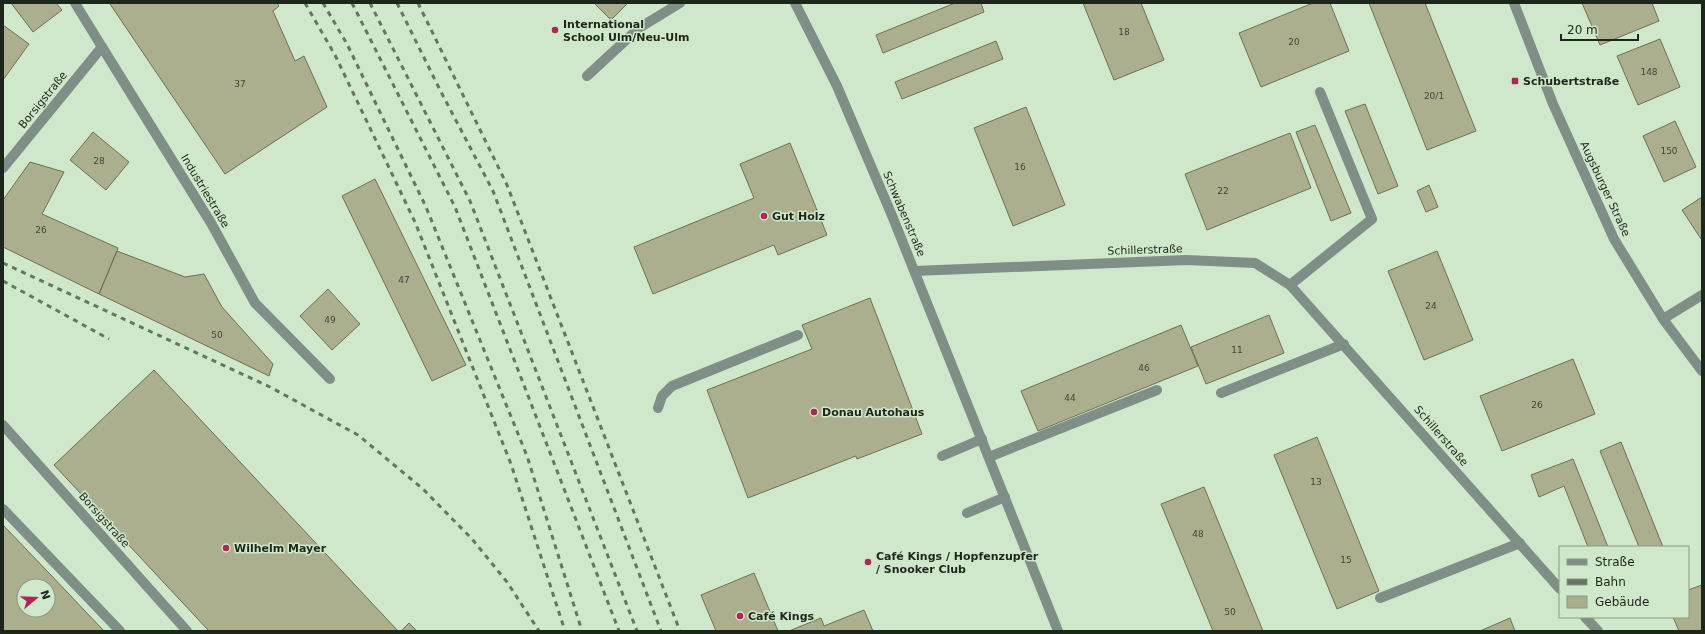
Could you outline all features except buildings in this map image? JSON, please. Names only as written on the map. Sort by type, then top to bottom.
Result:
[{"type":"street","name":"Industriestraße","points":[[75,3],[211,223],[255,303],[330,379]]},
{"type":"street","points":[[587,76],[639,28],[680,3]]},
{"type":"street","name":"Schwabenstraße","points":[[795,3],[837,86],[915,271],[1058,631]]},
{"type":"street","name":"Augsburger Straße","points":[[1514,3],[1553,104],[1614,239],[1663,319],[1702,371]]},
{"type":"street","name":"Borsigstraße","points":[[3,168],[102,47]]},
{"type":"street","points":[[1290,285],[1372,219],[1320,92]]},
{"type":"street","name":"Schillerstraße","points":[[915,271],[1186,260],[1255,263],[1290,285],[1559,588]]},
{"type":"street","points":[[1663,319],[1702,294]]},
{"type":"street","points":[[658,408],[662,396],[672,386],[798,335]]},
{"type":"street","points":[[1221,393],[1344,344]]},
{"type":"street","points":[[989,457],[1157,390]]},
{"type":"street","name":"Borsigstraße","points":[[3,425],[187,631]]},
{"type":"street","points":[[942,456],[982,439]]},
{"type":"street","points":[[967,513],[1005,497]]},
{"type":"street","points":[[3,509],[120,631]]},
{"type":"street","points":[[1380,598],[1520,543]]},
{"type":"street","points":[[1586,618],[1598,631]]},
{"type":"railway","points":[[305,3],[335,55],[415,222],[511,464],[565,631]]},
{"type":"railway","points":[[323,3],[347,44],[426,207],[527,456],[582,631]]},
{"type":"railway","points":[[352,3],[455,207],[619,631]]},
{"type":"railway","points":[[370,3],[470,201],[637,631]]},
{"type":"railway","points":[[397,3],[440,90],[493,191],[661,631]]},
{"type":"railway","points":[[418,3],[507,185],[680,631]]},
{"type":"railway","points":[[3,263],[270,387],[358,435],[423,489],[472,539],[507,582],[539,631]]},
{"type":"railway","points":[[3,281],[109,339]]},
{"type":"place","name":"International School Ulm/Neu-Ulm","points":[[555,30]]},
{"type":"place","name":"Schubertstraße","points":[[1515,81]]},
{"type":"place","name":"Gut Holz","points":[[764,216]]},
{"type":"place","name":"Donau Autohaus","points":[[814,412]]},
{"type":"place","name":"Wilhelm Mayer","points":[[226,548]]},
{"type":"place","name":"Café Kings / Hopfenzupfer / Snooker Club","points":[[868,562]]},
{"type":"place","name":"Café Kings","points":[[740,616]]}]
